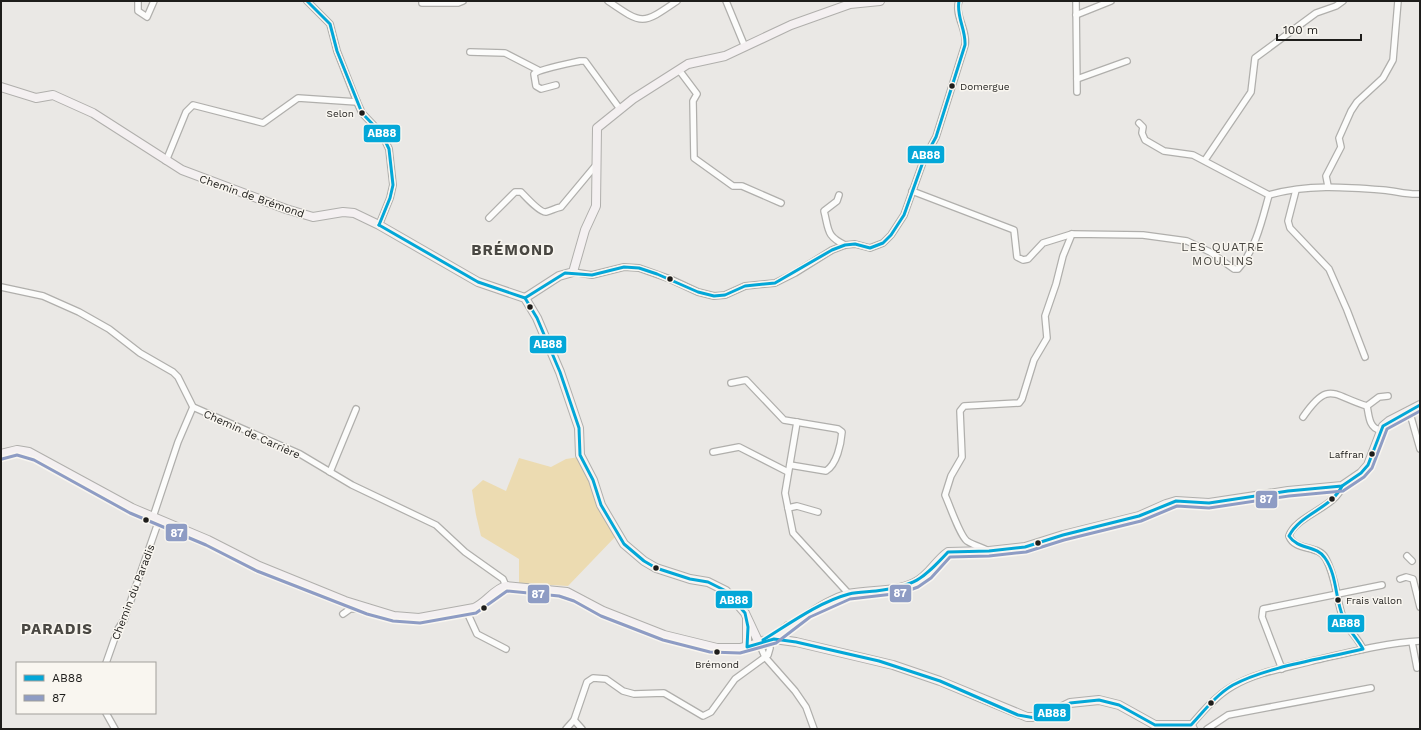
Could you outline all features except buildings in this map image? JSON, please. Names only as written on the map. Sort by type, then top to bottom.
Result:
[{"type":"street","points":[[138,1],[138,11],[147,17],[154,1]]},
{"type":"street","points":[[308,1],[330,24],[337,51],[356,102],[362,113],[382,134],[391,155],[393,185],[390,198],[379,225]]},
{"type":"street","points":[[422,3],[458,3],[463,1]]},
{"type":"street","points":[[608,1],[638,19],[652,19],[677,1]]},
{"type":"street","points":[[726,1],[745,48]]},
{"type":"street","points":[[573,272],[585,230],[596,206],[597,128],[620,109],[688,64],[725,56],[745,48],[791,24],[850,4],[880,1]]},
{"type":"street","points":[[959,1],[957,7],[966,43],[936,137],[924,158],[899,224],[883,243],[870,248],[855,244],[845,245],[832,250],[795,273],[775,283],[745,286],[725,295],[714,296],[698,292],[670,279],[639,268],[624,267],[592,274],[573,272],[559,276],[525,298],[537,318],[555,359],[579,428],[580,455],[594,480],[601,505],[624,544],[644,561],[656,568],[690,579],[715,584],[726,591],[770,638],[796,642],[880,662],[913,672],[974,694],[1004,709],[1026,717],[1042,717],[1070,703],[1099,700],[1119,705],[1155,725],[1192,727],[1206,708],[1232,686],[1255,676],[1363,649],[1420,641]]},
{"type":"street","points":[[1076,1],[1077,92]]},
{"type":"street","points":[[1076,15],[1111,1]]},
{"type":"street","points":[[1205,160],[1251,92],[1255,58],[1316,13],[1336,6],[1343,1]]},
{"type":"street","points":[[1328,186],[1326,176],[1341,147],[1339,138],[1357,102],[1382,78],[1391,64],[1395,43],[1398,1]]},
{"type":"street","points":[[470,52],[505,53],[538,70],[584,61],[620,109]]},
{"type":"street","points":[[1077,79],[1127,61]]},
{"type":"street","points":[[538,70],[534,74],[536,86],[541,89],[556,85]]},
{"type":"street","points":[[679,70],[697,94],[693,101],[694,158],[733,186],[742,186],[781,203]]},
{"type":"street","name":"Chemin de Brémond","points":[[1,87],[36,98],[53,95],[93,113],[166,161],[189,173],[305,215],[313,217],[349,212],[379,225],[478,282],[525,298]]},
{"type":"street","points":[[166,161],[186,112],[193,105],[262,123],[298,98],[356,102]]},
{"type":"street","points":[[1139,124],[1143,127],[1142,133],[1145,140],[1164,151],[1192,155],[1205,160],[1225,173],[1269,194],[1287,190],[1328,186],[1388,190],[1410,195],[1420,194]]},
{"type":"street","points":[[489,218],[515,192],[521,192],[541,212],[546,212],[553,208],[561,207],[596,164]]},
{"type":"street","points":[[1296,190],[1288,221],[1290,228],[1329,269],[1365,357]]},
{"type":"street","points":[[912,191],[1014,230],[1017,257],[1022,260],[1028,259],[1044,243],[1072,234],[1143,235],[1187,241],[1210,252],[1234,270],[1238,269],[1247,258],[1258,233],[1269,194]]},
{"type":"street","points":[[839,195],[837,201],[824,211],[830,236],[833,240],[845,245]]},
{"type":"street","points":[[988,551],[966,540],[959,532],[954,514],[945,495],[951,476],[962,457],[960,411],[964,406],[1019,403],[1022,399],[1034,360],[1047,338],[1045,316],[1056,284],[1063,256],[1072,234]]},
{"type":"street","name":"Chemin de Carrière","points":[[1,287],[42,296],[80,312],[108,329],[140,353],[173,372],[178,377],[193,407],[300,454],[352,485],[436,525],[465,552],[503,579],[506,586]]},
{"type":"street","points":[[731,383],[746,380],[784,420],[838,429],[842,432],[835,463],[831,468],[826,471],[790,465]]},
{"type":"street","points":[[1303,417],[1318,398],[1326,394],[1336,393],[1367,406]]},
{"type":"street","points":[[1367,406],[1379,397],[1388,396]]},
{"type":"street","points":[[1,454],[17,450],[36,455],[107,495],[156,519],[208,540],[259,566],[345,601],[394,616],[419,618],[466,610],[482,605],[499,589],[506,586],[566,592],[603,611],[681,640],[717,648],[747,647],[770,638],[821,606],[849,594],[908,586],[928,574],[948,552],[988,551],[1025,547],[1063,535],[1139,516],[1176,501],[1209,503],[1273,493],[1342,486],[1361,473],[1368,465],[1380,430],[1389,421],[1420,405]]},
{"type":"street","points":[[1367,406],[1372,426],[1375,429],[1380,430]]},
{"type":"street","name":"Chemin du Paradis","points":[[106,662],[118,629],[124,620],[156,519],[178,442],[193,407]]},
{"type":"street","points":[[330,472],[356,409]]},
{"type":"street","points":[[1409,410],[1420,449]]},
{"type":"street","points":[[797,422],[785,493],[793,533],[849,594]]},
{"type":"street","points":[[713,452],[739,447],[788,472]]},
{"type":"street","points":[[1342,486],[1340,491],[1335,496],[1294,528],[1290,536],[1291,541],[1295,544],[1323,554],[1327,559],[1343,617],[1363,649]]},
{"type":"street","points":[[788,508],[797,506],[818,512]]},
{"type":"street","points":[[1407,556],[1412,561]]},
{"type":"street","points":[[1400,579],[1406,577],[1412,579],[1420,607]]},
{"type":"street","points":[[1282,669],[1262,617],[1263,609],[1382,585]]},
{"type":"street","points":[[345,601],[343,614],[354,608],[368,609]]},
{"type":"street","points":[[466,610],[477,634],[506,649]]},
{"type":"street","points":[[745,613],[748,627],[747,647]]},
{"type":"street","points":[[566,729],[574,720],[587,682],[593,678],[606,679],[623,691],[634,694],[664,693],[703,716],[710,712],[735,679],[765,657],[770,638]]},
{"type":"street","points":[[1412,642],[1417,668]]},
{"type":"street","points":[[765,657],[795,691],[806,707],[814,729]]},
{"type":"street","points":[[1207,729],[1228,715],[1371,688]]},
{"type":"street","points":[[107,714],[115,729]]},
{"type":"street","points":[[574,720],[582,729]]},
{"type":"shaded area","points":[[579,457],[616,536],[568,586],[519,583],[519,559],[481,536],[472,490],[483,480],[506,491],[519,458],[551,467],[566,459]]},
{"type":"transit line","name":"AB88","points":[[307,1],[330,24],[337,51],[362,113],[382,134],[389,149],[393,185],[390,198],[379,225]]},
{"type":"transit line","name":"AB88","points":[[525,298],[565,273],[592,275],[624,267],[639,268],[657,274],[698,292],[714,296],[725,295],[745,286],[775,283],[832,250],[845,245],[855,244],[870,248],[883,243],[891,235],[904,215],[924,159],[936,137],[965,45],[958,7],[959,1]]},
{"type":"transit line","name":"AB88","points":[[379,225],[478,282],[525,298],[537,318],[560,372],[579,428],[580,455],[593,480],[601,505],[624,544],[644,561],[656,568],[690,579],[708,582],[726,591],[745,613],[748,627],[747,647],[774,639],[796,642],[879,661],[940,681],[1018,715],[1035,718],[1048,715],[1070,703],[1099,700],[1119,705],[1155,725],[1191,725],[1222,693],[1233,685],[1247,678],[1279,668],[1363,649],[1345,621],[1340,610],[1332,572],[1325,558],[1317,551],[1297,544],[1289,536],[1294,528],[1331,500],[1342,486]]},
{"type":"transit line","name":"AB88","points":[[763,640],[804,614],[827,602],[852,593],[889,589],[909,584],[924,575],[948,552],[989,551],[1025,547],[1063,535],[1139,516],[1176,501],[1209,503],[1288,491],[1342,486],[1361,473],[1368,465],[1383,426],[1420,405]]},
{"type":"transit line","name":"87","points":[[2,459],[17,455],[34,460],[130,513],[206,545],[257,571],[367,614],[393,621],[420,623],[476,613],[507,591],[559,596],[574,601],[601,616],[663,640],[710,652],[740,653],[776,643],[810,617],[850,599],[902,593],[918,587],[931,578],[950,557],[989,556],[1026,552],[1064,540],[1141,521],[1177,506],[1209,508],[1289,496],[1343,491],[1364,477],[1372,468],[1387,429],[1420,411]]},
{"type":"place","name":"Domergue","points":[[952,86]]},
{"type":"place","name":"Selon","points":[[362,113]]},
{"type":"place","name":"Laffran","points":[[1372,454]]},
{"type":"place","name":"Frais Vallon","points":[[1338,600]]},
{"type":"place","name":"Brémond","points":[[717,652]]},
{"type":"district","name":"BRÉMOND","points":[[513,250]]},
{"type":"district","name":"LES QUATRE MOULINS","points":[[1223,254]]},
{"type":"district","name":"PARADIS","points":[[57,629]]}]
